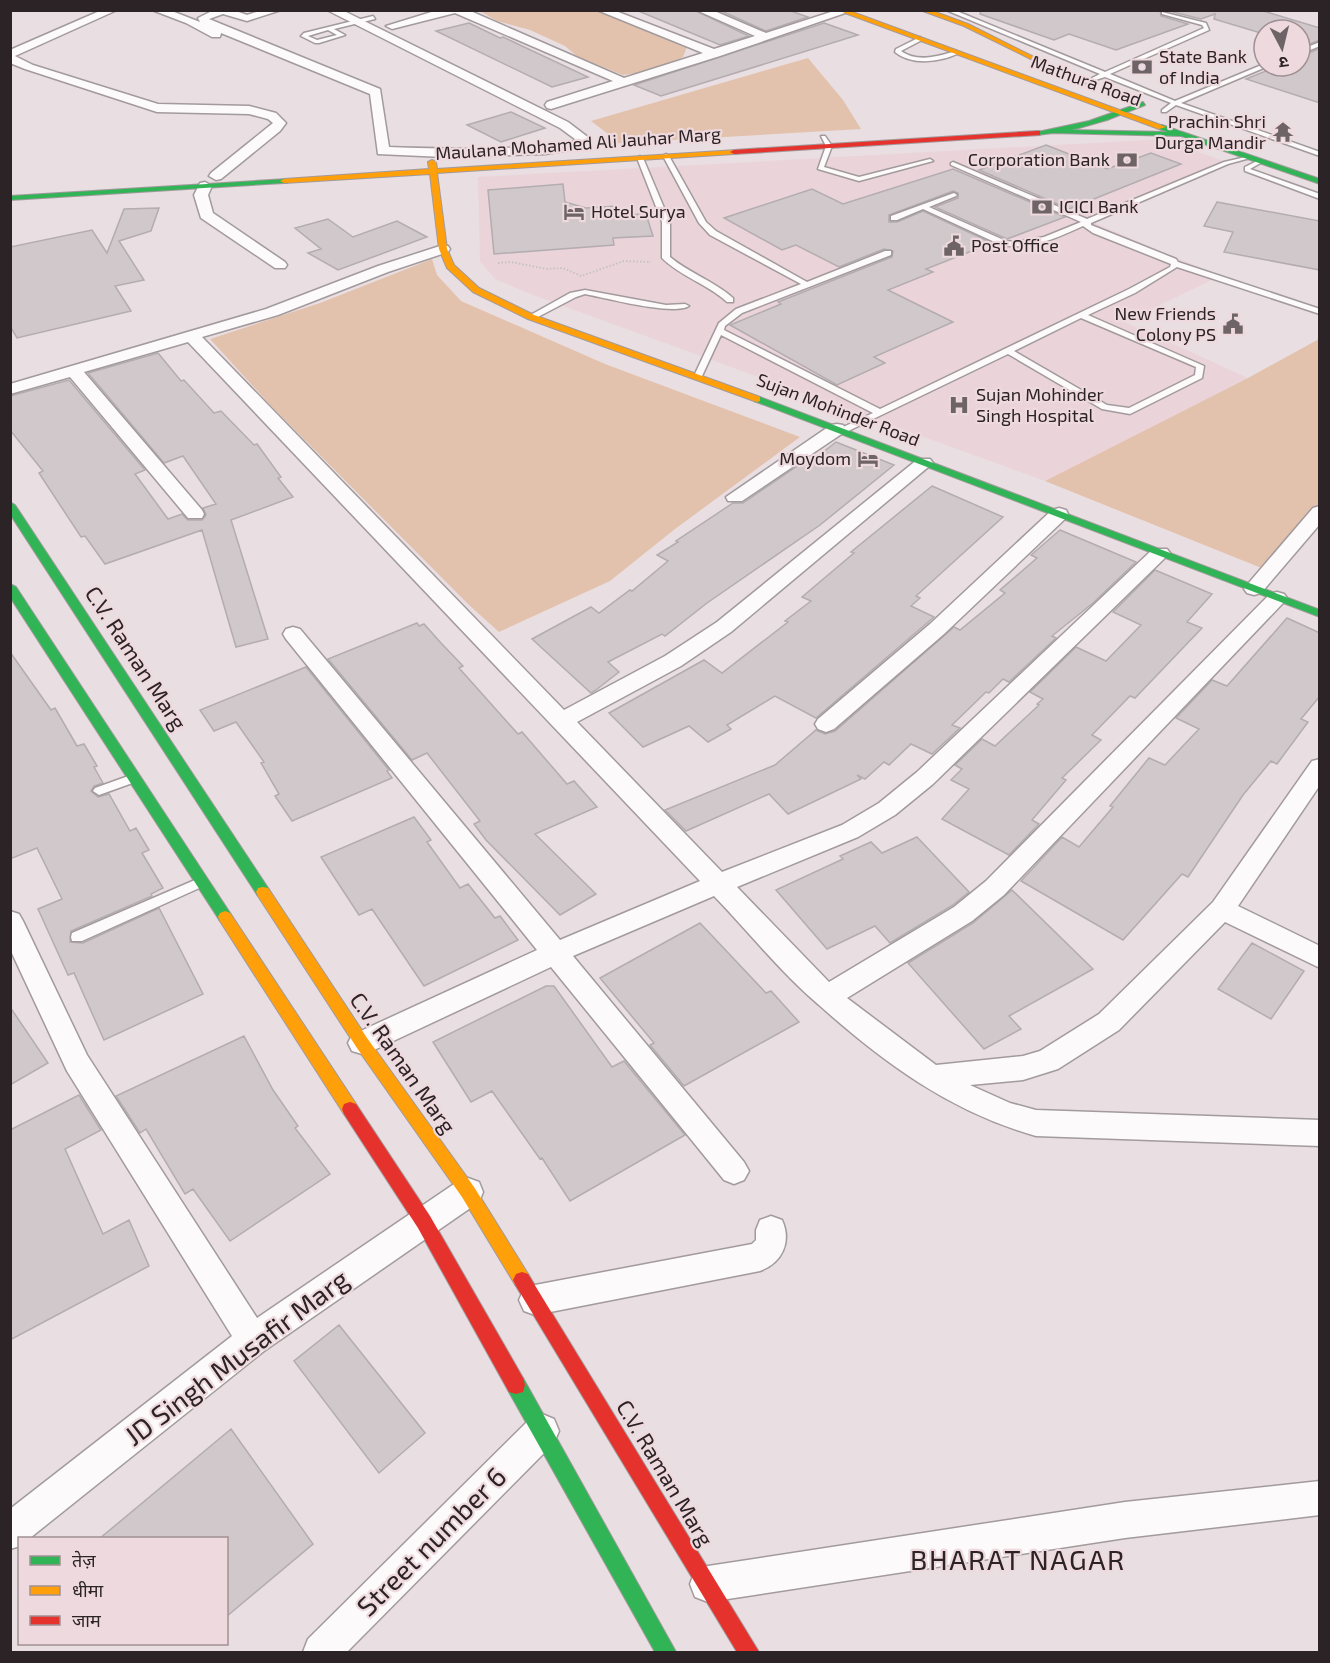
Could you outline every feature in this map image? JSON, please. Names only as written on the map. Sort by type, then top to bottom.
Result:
[{"type":"main road","points":[[875,10],[944,33]]},
{"type":"main road","name":"Mathura Road","points":[[842,11],[1097,105],[1320,182]]},
{"type":"main road","points":[[936,12],[1053,68]]},
{"type":"main road","name":"Mathura Road","points":[[966,40],[1053,68],[1143,104],[1170,107],[1320,165]]},
{"type":"main road","name":"Maulana Mohamed Ali Jauhar Marg","points":[[432,166],[640,158],[1040,124],[1097,105],[1114,93]]},
{"type":"main road","name":"Maulana Mohamed Ali Jauhar Marg","points":[[10,198],[210,181],[826,141],[1056,132],[1122,113],[1143,104]]},
{"type":"main road","points":[[1056,132],[1098,135],[1182,134]]},
{"type":"main road","name":"Sujan Mohinder Road","points":[[432,166],[442,249],[450,266],[476,290],[531,317],[698,376],[1320,614]]},
{"type":"main road","name":"Maulana Mohamed Ali Jauhar Marg","points":[[10,187],[210,181]]},
{"type":"main road","name":"C.V. Raman Marg","points":[[10,504],[362,1043],[468,1192],[749,1653]]},
{"type":"main road","points":[[10,587],[424,1222],[666,1653]]},
{"type":"street","points":[[10,56],[111,10]]},
{"type":"street","points":[[157,10],[190,21],[234,44],[357,91],[364,99],[371,155]]},
{"type":"street","points":[[276,10],[247,18],[221,11],[203,18],[207,24],[376,92],[383,151],[444,153],[545,150],[577,145],[583,138],[564,125],[356,16]]},
{"type":"street","points":[[332,10],[373,18],[392,26],[551,105],[588,128],[593,134],[594,144]]},
{"type":"street","points":[[392,26],[453,10]]},
{"type":"street","points":[[458,10],[624,82]]},
{"type":"street","points":[[602,10],[716,54]]},
{"type":"street","points":[[701,10],[767,37]]},
{"type":"street","points":[[551,105],[716,54],[842,11]]},
{"type":"street","points":[[10,56],[29,67],[157,108],[249,110],[277,119],[280,123],[276,128],[210,181],[201,195],[206,215],[280,266]]},
{"type":"street","points":[[10,389],[272,312],[442,249]]},
{"type":"street","points":[[193,337],[827,997],[930,1077],[984,1108],[1010,1118],[1036,1123],[1320,1133]]},
{"type":"street","points":[[74,371],[195,514]]},
{"type":"street","points":[[735,497],[840,430]]},
{"type":"street","points":[[561,721],[673,661],[724,627],[924,463]]},
{"type":"street","points":[[1254,589],[1313,530],[1320,512]]},
{"type":"street","points":[[826,724],[937,629],[1059,514]]},
{"type":"street","points":[[362,1043],[555,953],[850,831],[887,809],[925,778],[1160,553]]},
{"type":"street","points":[[827,997],[963,914],[995,888],[1277,598]]},
{"type":"street","points":[[293,634],[734,1172]]},
{"type":"street","points":[[930,1077],[1023,1068],[1048,1061],[1109,1022],[1222,909],[1320,767]]},
{"type":"street","points":[[1222,909],[1320,958]]},
{"type":"street","points":[[10,921],[77,1063],[254,1340]]},
{"type":"street","name":"JD Singh Musafir Marg","points":[[10,1532],[254,1340],[468,1192]]},
{"type":"street","points":[[535,1300],[760,1257],[768,1251],[773,1241],[771,1230]]},
{"type":"street","name":"Street number 6","points":[[321,1653],[542,1431]]},
{"type":"street","points":[[708,1584],[1125,1520],[1320,1498]]},
{"type":"lane","points":[[963,10],[966,18]]},
{"type":"lane","points":[[936,12],[966,18],[1103,74],[1170,107],[1320,154]]},
{"type":"lane","points":[[1088,82],[1207,29],[1204,24],[1164,13]]},
{"type":"lane","points":[[329,28],[342,35],[317,42],[304,36],[356,16]]},
{"type":"lane","points":[[920,39],[898,52],[903,56],[918,60],[956,53]]},
{"type":"lane","points":[[1170,107],[1252,71]]},
{"type":"lane","points":[[826,141],[820,168],[859,179],[930,161]]},
{"type":"lane","points":[[666,156],[703,223],[713,233],[806,284]]},
{"type":"lane","points":[[923,207],[1004,243],[1013,245],[1038,242],[1226,163],[1248,156]]},
{"type":"lane","points":[[640,158],[666,222],[666,258],[719,290],[730,300]]},
{"type":"lane","points":[[1261,161],[1247,170],[1320,197]]},
{"type":"lane","points":[[952,164],[1087,222],[1087,226],[1096,231],[1175,264],[1320,312]]},
{"type":"lane","points":[[894,218],[954,195]]},
{"type":"lane","points":[[698,376],[722,325],[739,311],[888,253]]},
{"type":"lane","points":[[840,430],[1132,291],[1173,268],[1175,264]]},
{"type":"lane","points":[[531,317],[573,295],[585,292],[666,307],[685,306]]},
{"type":"lane","points":[[1008,350],[1105,407],[1130,411],[1199,376],[1200,366],[1080,315]]},
{"type":"lane","points":[[719,331],[879,412]]},
{"type":"lane","points":[[10,614],[25,609]]},
{"type":"lane","points":[[99,791],[134,778]]},
{"type":"lane","points":[[113,914],[201,879]]},
{"type":"lane","points":[[77,937],[201,879]]},
{"type":"path","points":[[498,262],[511,262],[546,269],[563,268],[581,276],[614,263],[645,260],[654,264]]},
{"type":"shaded area","points":[[480,11],[600,11],[687,47],[683,57],[673,62],[644,72],[623,75],[578,57],[565,46],[530,30],[497,21]]},
{"type":"shaded area","points":[[808,58],[843,100],[861,129],[604,144],[608,134],[591,121]]},
{"type":"shaded area","points":[[1163,139],[1226,162],[1090,221],[1220,276],[1125,322],[1248,378],[1045,481],[533,295],[495,279],[480,261],[478,177]]},
{"type":"shaded area","points":[[432,259],[437,275],[461,301],[605,364],[800,437],[675,529],[610,581],[499,632],[469,605],[273,408],[210,339],[320,303]]},
{"type":"shaded area","points":[[1319,339],[1319,518],[1274,573],[1045,481],[1248,378]]},
{"type":"building","points":[[636,10],[694,10],[749,36],[720,45]]},
{"type":"building","points":[[719,10],[788,10],[808,17],[766,31]]},
{"type":"building","points":[[981,10],[1160,10],[1161,16],[1188,24],[1116,50],[1069,34],[1054,40],[980,14]]},
{"type":"building","points":[[1165,10],[1260,10],[1287,18],[1252,18],[1252,30],[1214,19],[1215,14],[1201,19]]},
{"type":"building","points":[[469,23],[588,77],[552,87],[436,31]]},
{"type":"building","points":[[824,23],[858,35],[661,96],[634,85]]},
{"type":"building","points":[[1312,26],[1320,28],[1320,40],[1312,43]]},
{"type":"building","points":[[1320,49],[1320,103],[1246,79],[1252,77],[1312,78],[1312,52]]},
{"type":"building","points":[[511,112],[545,128],[501,142],[467,125]]},
{"type":"building","points":[[1046,145],[1107,169],[1151,153],[1181,164],[1069,209],[979,170]]},
{"type":"building","points":[[953,169],[1065,217],[1007,239],[935,207],[958,198],[958,193],[953,191],[889,215],[889,222],[897,222],[923,211],[992,243],[926,269],[933,272],[888,290],[953,322],[874,357],[885,363],[837,385],[730,325],[781,304],[778,302],[892,257],[893,251],[884,249],[839,267],[796,245],[782,250],[724,218],[812,189],[843,204]]},
{"type":"building","points":[[563,184],[565,202],[586,208],[617,206],[620,215],[646,214],[653,236],[613,238],[614,245],[494,254],[488,190]]},
{"type":"building","points":[[1217,202],[1320,221],[1320,270],[1224,252],[1233,232],[1204,226]]},
{"type":"building","points":[[159,208],[151,231],[119,241],[144,280],[115,286],[131,311],[17,338],[10,326],[10,247],[92,230],[107,253],[124,209]]},
{"type":"building","points":[[328,219],[353,237],[397,221],[427,237],[338,270],[308,253],[321,249],[295,228]]},
{"type":"building","points":[[158,353],[181,381],[184,380],[214,413],[221,411],[254,445],[257,444],[293,497],[231,520],[268,639],[236,647],[202,530],[105,564],[85,536],[81,537],[39,473],[43,471],[10,430],[10,396],[69,380],[145,470],[135,474],[168,519],[182,514],[188,520],[202,520],[206,515],[203,508],[216,504],[183,456],[164,463],[88,373]]},
{"type":"building","points":[[836,442],[894,465],[820,525],[707,603],[665,636],[662,634],[608,662],[619,672],[596,690],[591,693],[532,639],[591,607],[599,613],[630,590],[632,591],[668,561],[657,555],[678,542],[676,541],[733,503],[743,503],[806,460],[810,462]]},
{"type":"building","points":[[932,486],[1003,517],[916,596],[920,598],[911,606],[934,617],[816,718],[775,696],[727,725],[731,729],[708,742],[689,726],[643,747],[609,713],[704,660],[722,673],[788,622],[785,621],[811,601],[802,597],[854,553],[851,552]]},
{"type":"building","points":[[1060,530],[1136,562],[1093,603],[1052,636],[1056,638],[1009,682],[1003,679],[989,693],[986,692],[952,725],[960,728],[932,754],[911,744],[889,765],[884,762],[865,779],[857,775],[861,779],[788,814],[769,794],[686,831],[665,810],[775,765],[816,730],[825,734],[835,731],[954,627],[960,630],[1005,593],[1000,590],[1037,558],[1031,555]]},
{"type":"building","points":[[1155,570],[1212,594],[1187,622],[1202,628],[1135,698],[1130,696],[1092,735],[1101,740],[1062,778],[1066,780],[1032,820],[1039,824],[1009,855],[942,819],[969,789],[951,780],[962,769],[955,765],[982,739],[995,746],[1039,705],[1037,704],[1043,699],[1030,692],[1076,647],[1106,661],[1141,625],[1113,612]]},
{"type":"building","points":[[1287,618],[1320,633],[1320,696],[1301,719],[1308,722],[1277,764],[1271,761],[1243,795],[1188,877],[1182,874],[1123,940],[1021,881],[1062,837],[1079,847],[1113,807],[1110,806],[1149,758],[1165,765],[1199,729],[1176,718],[1212,680],[1227,686]]},
{"type":"building","points":[[417,623],[419,626],[424,624],[463,666],[459,668],[518,734],[522,732],[567,784],[574,781],[597,807],[535,834],[596,894],[560,915],[486,840],[474,824],[480,821],[427,753],[412,760],[328,659]]},
{"type":"building","points":[[10,652],[51,710],[55,708],[77,746],[84,744],[97,766],[94,767],[103,783],[94,786],[91,791],[98,797],[109,794],[130,831],[136,828],[149,850],[142,853],[163,888],[151,894],[152,896],[71,931],[70,942],[83,943],[159,908],[203,994],[104,1040],[74,973],[68,975],[38,909],[62,899],[37,848],[10,859]]},
{"type":"building","points":[[306,667],[389,770],[387,771],[392,778],[292,821],[275,796],[279,794],[261,763],[264,762],[236,722],[214,731],[200,710]]},
{"type":"building","points":[[414,817],[431,840],[427,842],[460,888],[468,884],[495,918],[500,916],[518,940],[424,986],[372,909],[359,915],[321,857]]},
{"type":"building","points":[[917,837],[969,892],[953,905],[890,943],[875,926],[827,949],[776,890],[843,859],[840,856],[871,842],[882,853]]},
{"type":"building","points":[[1012,890],[1093,969],[1009,1016],[1021,1029],[984,1049],[908,963],[973,923]]},
{"type":"building","points":[[700,923],[766,993],[771,991],[799,1022],[684,1086],[650,1045],[654,1043],[600,978]]},
{"type":"building","points":[[1252,943],[1304,971],[1271,1019],[1218,989]]},
{"type":"building","points":[[546,986],[554,986],[612,1067],[624,1061],[685,1135],[570,1201],[542,1158],[540,1159],[492,1091],[471,1102],[433,1042]]},
{"type":"building","points":[[10,1007],[48,1063],[10,1085]]},
{"type":"building","points":[[244,1036],[273,1090],[298,1126],[295,1128],[330,1174],[230,1241],[193,1189],[185,1194],[146,1129],[140,1133],[116,1096]]},
{"type":"building","points":[[79,1095],[101,1130],[65,1149],[103,1234],[129,1220],[149,1266],[10,1340],[10,1130]]},
{"type":"building","points":[[339,1325],[425,1433],[379,1473],[294,1361]]},
{"type":"building","points":[[231,1429],[313,1544],[228,1615],[228,1537],[101,1537]]},
{"type":"traffic: fast","points":[[1037,133],[1064,130],[1091,123],[1143,104]]},
{"type":"traffic: fast","points":[[1162,127],[1320,182]]},
{"type":"traffic: fast","points":[[1056,132],[1182,134]]},
{"type":"traffic: fast","points":[[10,198],[284,181]]},
{"type":"traffic: fast","points":[[757,399],[1320,614]]},
{"type":"traffic: fast","points":[[10,505],[263,892]]},
{"type":"traffic: fast","points":[[10,587],[225,917]]},
{"type":"traffic: fast","points":[[516,1385],[666,1652]]},
{"type":"traffic: slow","points":[[840,10],[1162,127]]},
{"type":"traffic: slow","points":[[923,10],[966,25],[1053,68]]},
{"type":"traffic: slow","points":[[284,181],[734,152]]},
{"type":"traffic: slow","points":[[432,162],[443,249],[450,266],[476,290],[531,317],[757,399]]},
{"type":"traffic: slow","points":[[263,892],[362,1043],[468,1192],[522,1280]]},
{"type":"traffic: slow","points":[[225,917],[350,1109]]},
{"type":"traffic: jam","points":[[734,152],[1037,133]]},
{"type":"traffic: jam","points":[[350,1109],[424,1222],[516,1385]]},
{"type":"traffic: jam","points":[[522,1280],[749,1652]]},
{"type":"place","name":"State Bank of India","points":[[1142,67]]},
{"type":"place","name":"Prachin Shri Durga Mandir","points":[[1283,132]]},
{"type":"place","name":"Corporation Bank","points":[[1127,160]]},
{"type":"place","name":"ICICI Bank","points":[[1042,207]]},
{"type":"place","name":"Hotel Surya","points":[[574,212]]},
{"type":"place","name":"Post Office","points":[[954,246]]},
{"type":"place","name":"New Friends Colony PS","points":[[1233,324]]},
{"type":"place","name":"Sujan Mohinder Singh Hospital","points":[[959,405]]},
{"type":"place","name":"Moydom","points":[[868,459]]},
{"type":"district","name":"BHARAT NAGAR","points":[[1018,1560]]}]
